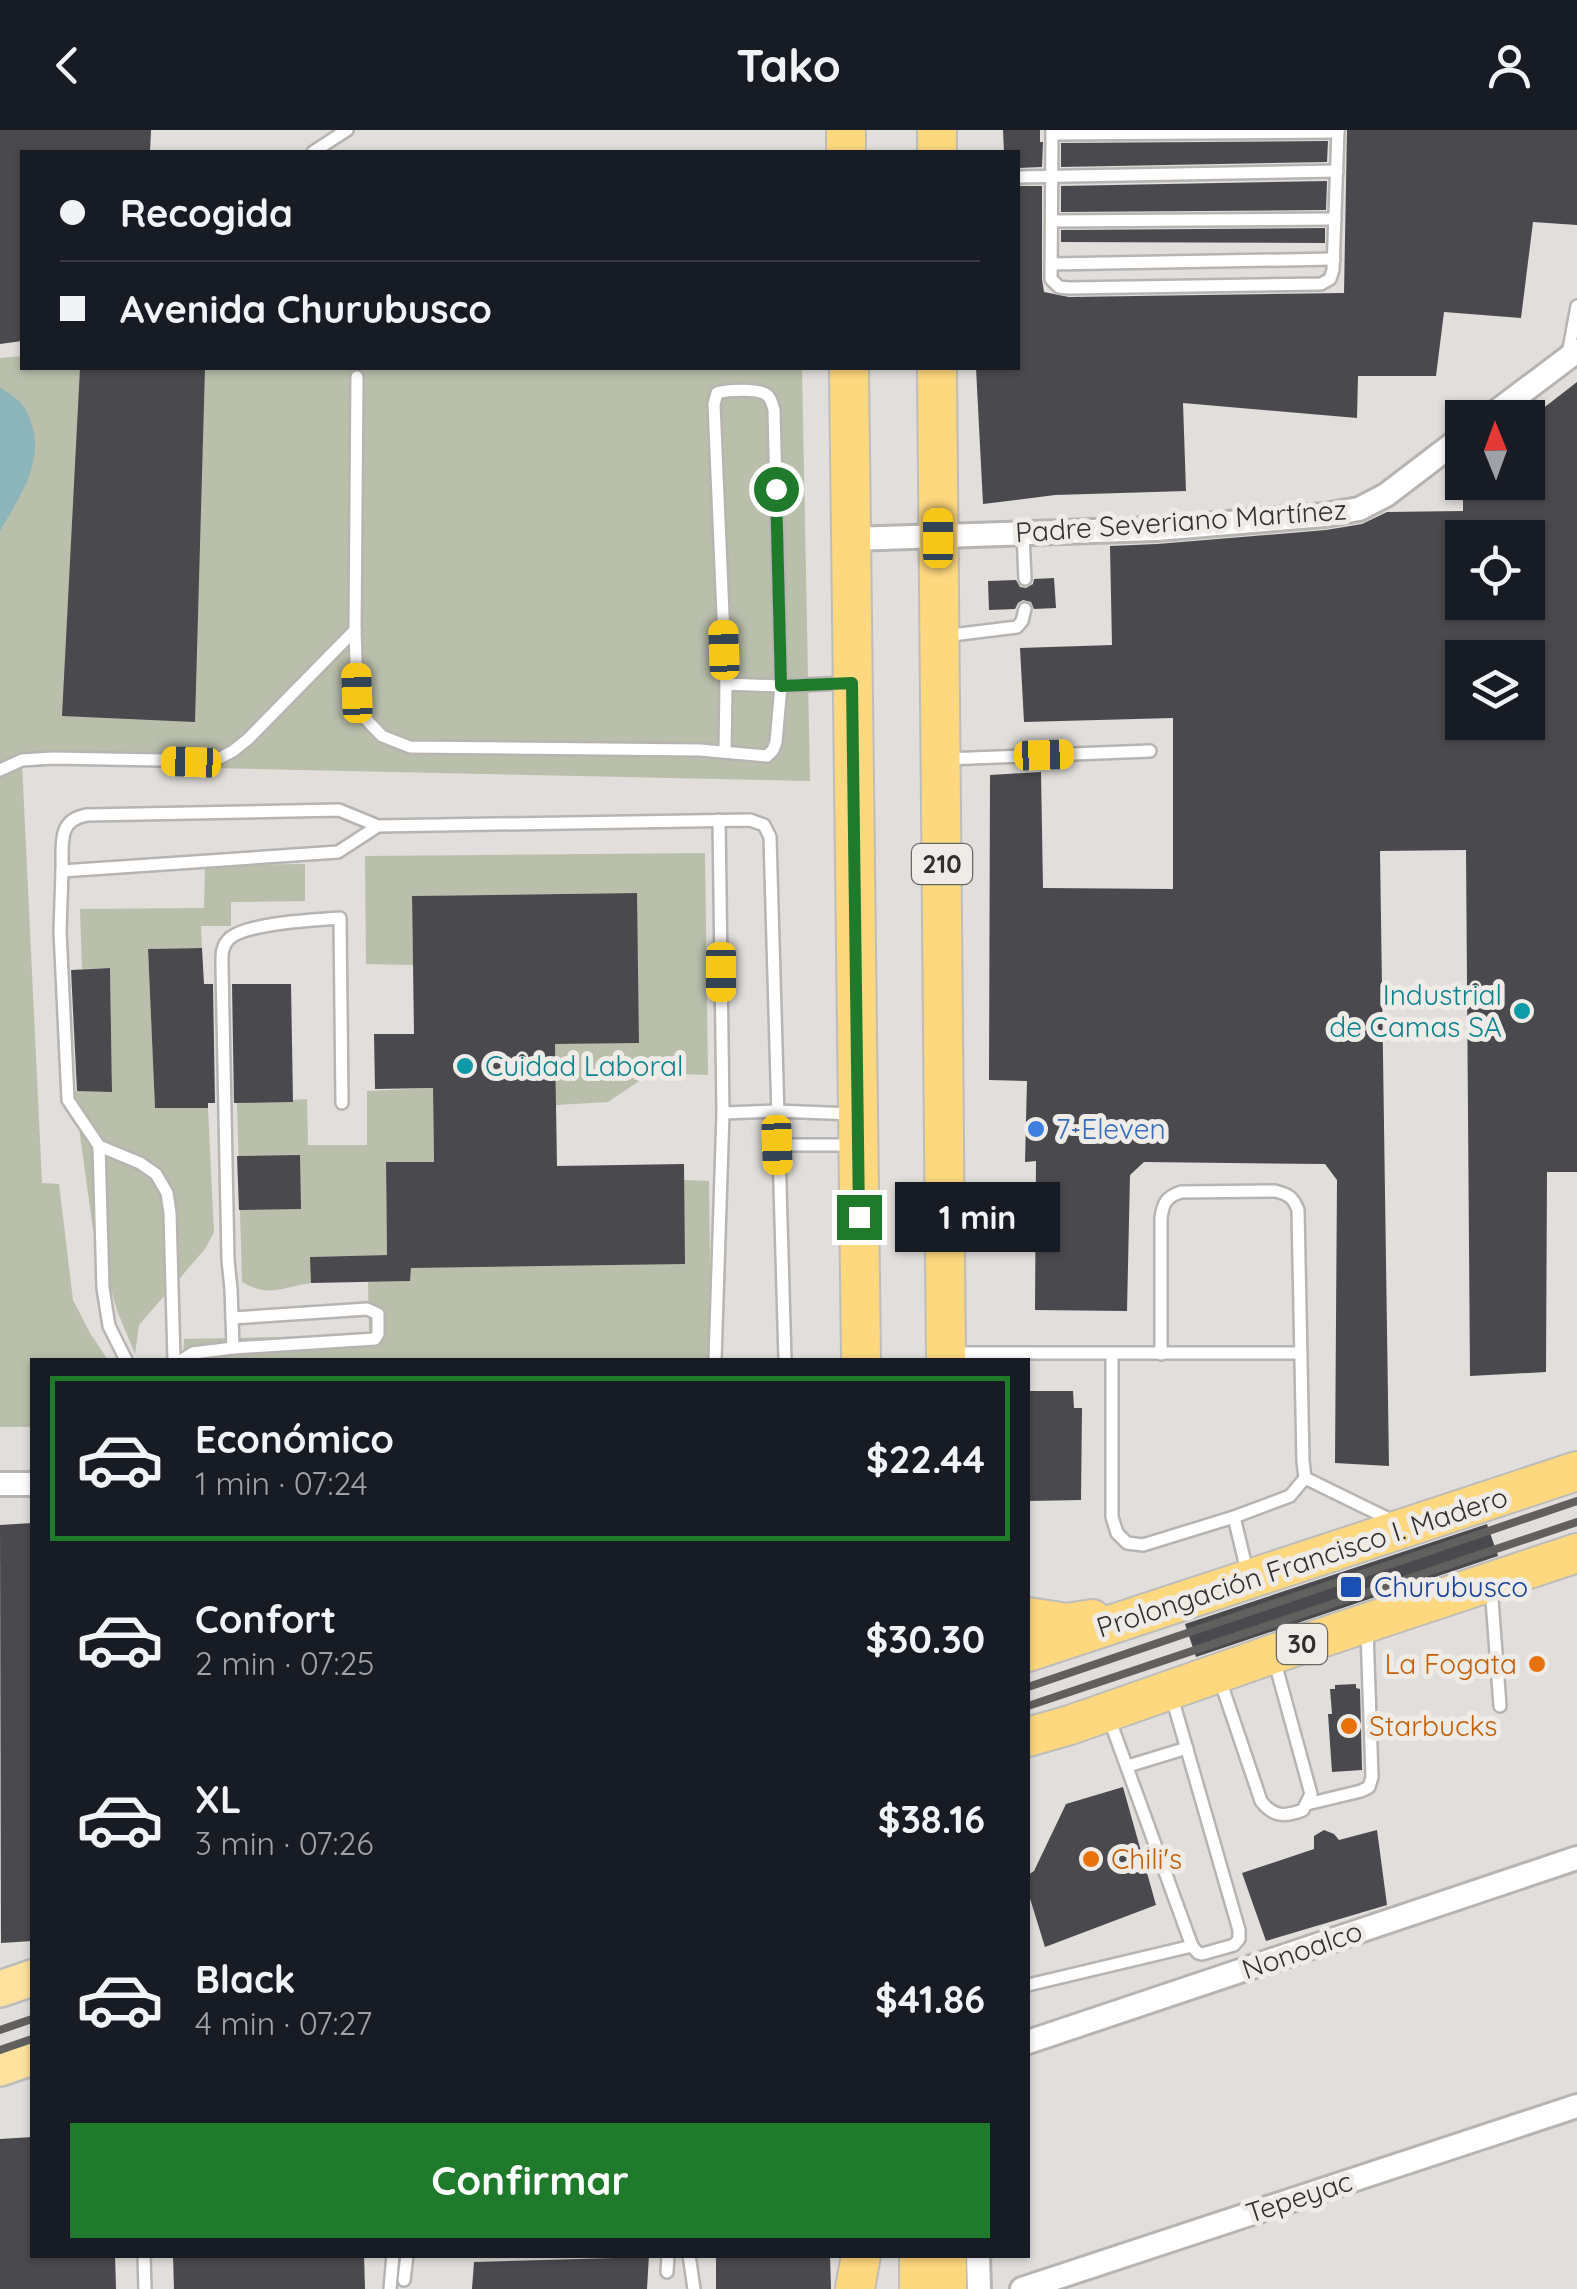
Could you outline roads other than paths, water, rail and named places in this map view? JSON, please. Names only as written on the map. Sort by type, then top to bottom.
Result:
[{"type":"highway","points":[[849,370],[861,1358]]},
{"type":"highway","name":"210","points":[[937,370],[946,1356]]},
{"type":"highway","name":"Prolongación Francisco I. Madero","points":[[1030,1651],[1577,1471]]},
{"type":"highway","name":"30","points":[[1030,1736],[1577,1553]]},
{"type":"highway","points":[[1030,1617],[1067,1623],[1163,1608]]},
{"type":"highway","points":[[855,2289],[860,2258]]},
{"type":"highway","points":[[881,2258],[882,2289]]},
{"type":"highway","points":[[919,2258],[919,2289]]},
{"type":"highway","points":[[946,2258],[947,2289]]},
{"type":"main road","points":[[0,1989],[30,1979]]},
{"type":"main road","points":[[0,2068],[30,2058]]},
{"type":"street","points":[[1512,400],[1572,355]]},
{"type":"street","name":"Padre Severiano Martínez","points":[[851,539],[1156,529],[1324,515],[1359,509],[1386,495],[1445,450]]},
{"type":"street","points":[[0,1484],[30,1484]]},
{"type":"street","name":"Nonoalco","points":[[1030,2041],[1577,1858]]},
{"type":"street","name":"Tepeyac","points":[[1022,2289],[1577,2106]]},
{"type":"street","points":[[978,2258],[978,2289]]},
{"type":"lane","points":[[315,150],[346,130]]},
{"type":"lane","points":[[1338,131],[1330,280],[1321,284],[1069,288],[1059,287],[1051,278],[1052,132],[1338,131]]},
{"type":"lane","points":[[1020,177],[1337,171]]},
{"type":"lane","points":[[1052,221],[1335,219]]},
{"type":"lane","points":[[1051,264],[1334,259]]},
{"type":"lane","points":[[1572,355],[1577,306]]},
{"type":"lane","points":[[357,376],[357,693],[364,717],[382,736],[410,748],[726,752],[767,756],[776,742],[781,686],[774,410],[770,397],[764,393],[726,390],[716,393],[714,404],[726,752]]},
{"type":"lane","points":[[1023,534],[1025,579]]},
{"type":"lane","points":[[940,636],[1017,626],[1022,622],[1024,609]]},
{"type":"lane","points":[[0,770],[22,760],[54,758],[214,761],[248,739],[355,630]]},
{"type":"lane","points":[[726,684],[852,683]]},
{"type":"lane","points":[[941,759],[1150,752]]},
{"type":"lane","points":[[125,1358],[109,1326],[103,1288],[99,1146],[68,1100],[60,931],[63,835],[67,823],[75,817],[339,810],[378,826],[719,820],[750,820],[764,825],[770,836],[785,1358]]},
{"type":"lane","points":[[714,1358],[723,1113],[719,820]]},
{"type":"lane","points":[[62,871],[338,852],[378,826]]},
{"type":"lane","points":[[233,1348],[222,947],[233,935],[269,926],[340,918],[342,1104]]},
{"type":"lane","points":[[723,1113],[776,1112],[858,1130]]},
{"type":"lane","points":[[777,1145],[858,1130]]},
{"type":"lane","points":[[99,1146],[156,1174],[167,1193],[174,1358]]},
{"type":"lane","points":[[1161,1354],[1162,1205],[1169,1196],[1181,1192],[1288,1194],[1298,1210],[1302,1461],[1306,1478]]},
{"type":"lane","points":[[185,1358],[193,1353],[233,1348],[375,1339],[378,1334],[378,1314],[367,1309],[233,1318]]},
{"type":"lane","points":[[1112,1354],[1112,1517],[1117,1533],[1126,1543],[1143,1546],[1234,1517],[1290,1496],[1306,1478]]},
{"type":"lane","points":[[946,1356],[1302,1354]]},
{"type":"lane","points":[[1306,1478],[1408,1528]]},
{"type":"lane","points":[[1234,1517],[1249,1580]]},
{"type":"lane","points":[[1490,1582],[1500,1706]]},
{"type":"lane","points":[[1308,1804],[1369,1787],[1372,1777],[1366,1623]]},
{"type":"lane","points":[[1218,1673],[1261,1802],[1278,1815],[1303,1810],[1311,1794],[1273,1654]]},
{"type":"lane","points":[[1106,1712],[1192,1946],[1198,1953],[1208,1954],[1234,1945],[1240,1935],[1170,1690]]},
{"type":"lane","points":[[1128,1766],[1188,1748]]},
{"type":"lane","points":[[1030,1985],[1192,1946]]},
{"type":"lane","points":[[144,2258],[146,2289]]},
{"type":"lane","points":[[390,2289],[393,2258]]},
{"type":"lane","points":[[404,2280],[407,2258]]},
{"type":"lane","points":[[667,2272],[668,2258]]},
{"type":"lane","points":[[690,2258],[694,2289]]},
{"type":"water","points":[[0,387],[24,407],[35,440],[31,471],[0,531]]},
{"type":"railway","points":[[1030,1686],[1577,1501]]},
{"type":"railway","points":[[1030,1705],[1577,1522]]},
{"type":"railway","points":[[0,2030],[30,2020]]},
{"type":"railway","points":[[0,2050],[30,2040]]},
{"type":"place","name":"Industrial de Camas SA","points":[[1522,1011]]},
{"type":"place","name":"Cuidad Laboral","points":[[465,1066]]},
{"type":"place","name":"7-Eleven","points":[[1036,1129]]},
{"type":"place","name":"Churubusco","points":[[1351,1587]]},
{"type":"place","name":"La Fogata","points":[[1537,1664]]},
{"type":"place","name":"Starbucks","points":[[1349,1726]]},
{"type":"place","name":"Chili's","points":[[1091,1859]]}]
